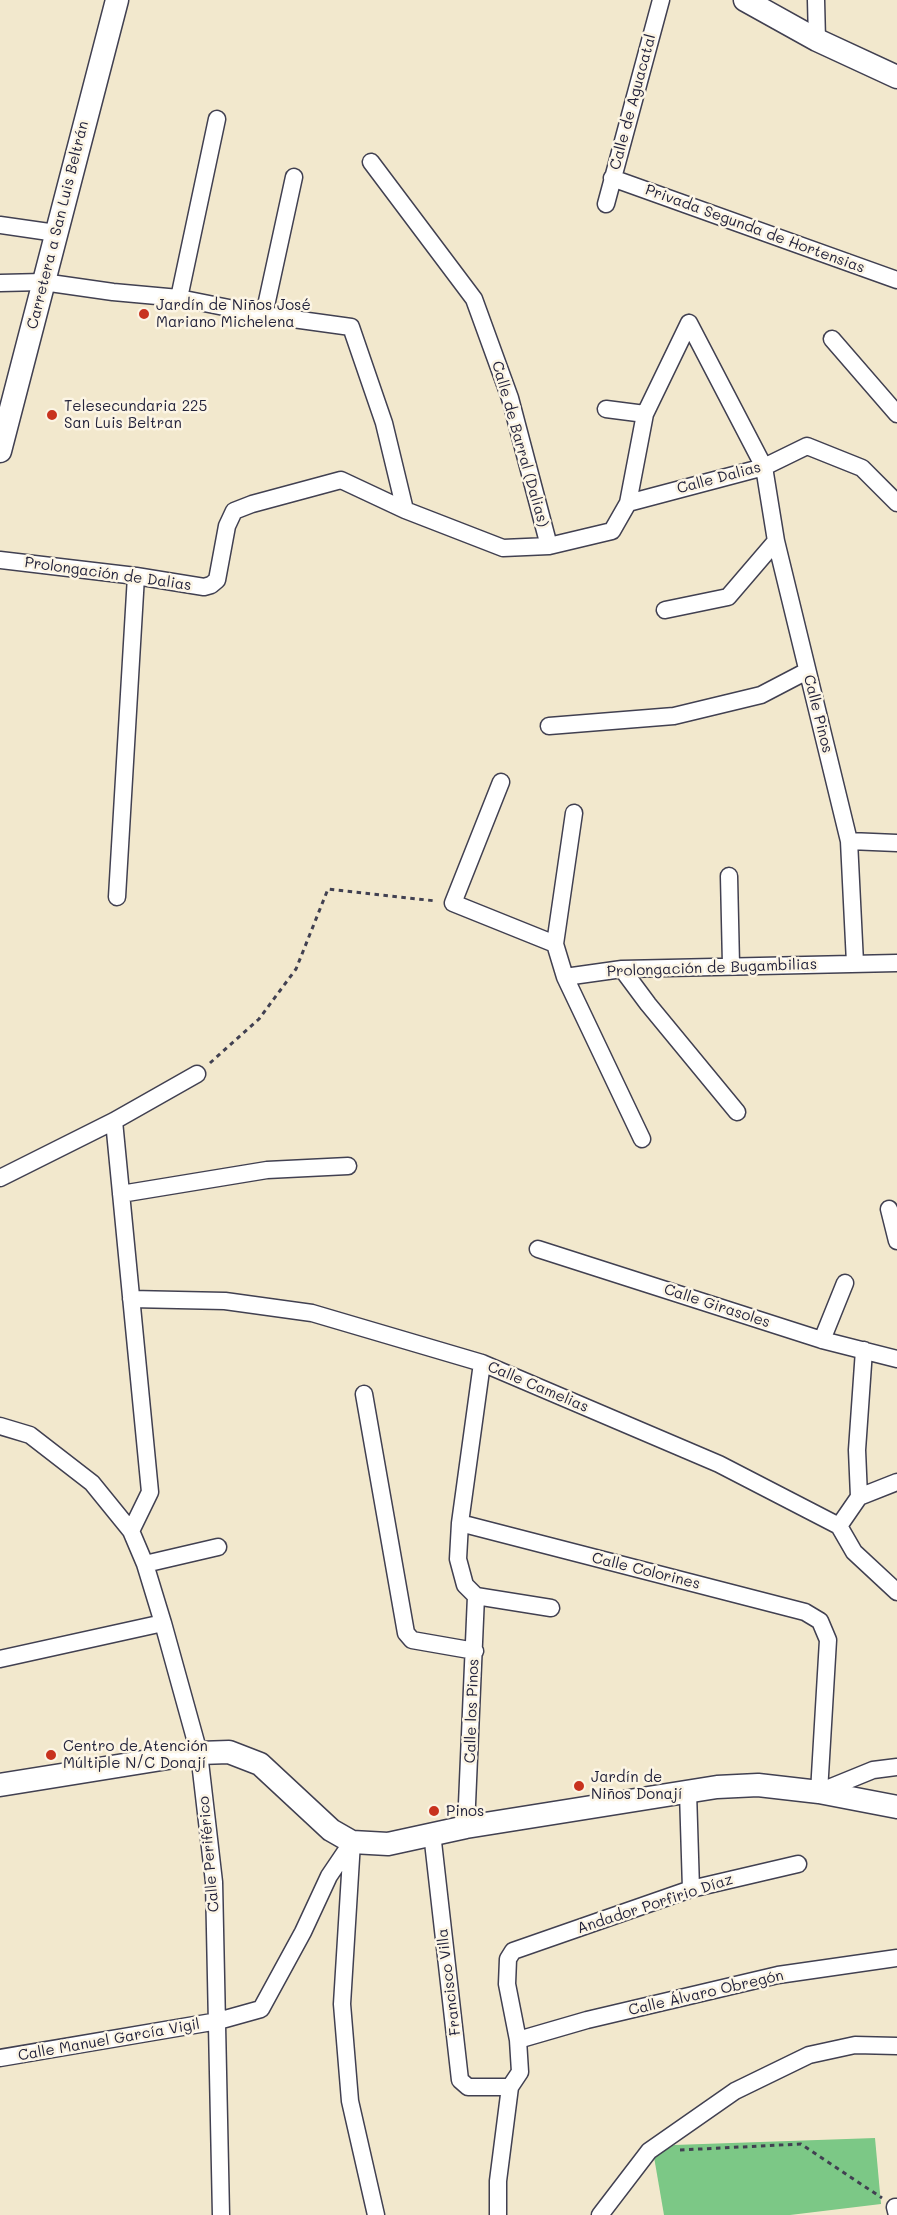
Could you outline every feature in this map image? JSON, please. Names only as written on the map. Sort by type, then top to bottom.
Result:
[{"type":"main road","name":"Carretera a San Luis Beltrán","points":[[0,451],[117,0]]},
{"type":"main road","points":[[745,0],[817,40],[897,77]]},
{"type":"main road","points":[[0,1785],[199,1753],[229,1752],[260,1764],[331,1830],[352,1842],[388,1844],[466,1827],[717,1787],[758,1785],[819,1792],[897,1807]]},
{"type":"street","name":"Calle de Aguacatal","points":[[606,204],[660,0]]},
{"type":"street","points":[[816,0],[817,40]]},
{"type":"street","points":[[179,298],[218,119]]},
{"type":"street","name":"Calle de Barral (Dalias)","points":[[371,162],[474,299],[510,398],[549,546]]},
{"type":"street","points":[[264,315],[294,177]]},
{"type":"street","name":"Privada Segunda de Hortensias","points":[[612,178],[897,280]]},
{"type":"street","points":[[0,225],[56,233]]},
{"type":"street","points":[[0,283],[43,282],[179,298],[264,315],[351,327],[384,423],[405,510]]},
{"type":"street","name":"Calle Pinos","points":[[645,414],[689,323],[764,467],[776,541],[849,841],[855,963]]},
{"type":"street","points":[[832,339],[897,414]]},
{"type":"street","points":[[606,409],[645,414]]},
{"type":"street","name":"Prolongación de Dalias","points":[[0,560],[136,576],[204,587],[217,580],[227,526],[234,511],[342,480],[405,510],[503,548],[549,546],[612,531],[628,502],[645,414]]},
{"type":"street","name":"Calle Dalias","points":[[628,502],[764,467],[807,446],[862,468],[897,503]]},
{"type":"street","points":[[665,610],[728,597],[776,541]]},
{"type":"street","points":[[117,897],[136,576]]},
{"type":"street","points":[[549,726],[674,716],[761,695],[807,671]]},
{"type":"street","points":[[501,782],[453,903],[555,944]]},
{"type":"street","points":[[574,813],[555,944],[565,977],[642,1139]]},
{"type":"street","points":[[849,841],[897,843]]},
{"type":"street","points":[[729,876],[731,966]]},
{"type":"street","name":"Prolongación de Bugambilias","points":[[565,977],[622,969],[897,963]]},
{"type":"street","points":[[622,969],[736,1112]]},
{"type":"street","points":[[0,1178],[114,1121],[197,1074]]},
{"type":"street","points":[[114,1121],[150,1492],[131,1531]]},
{"type":"street","points":[[121,1194],[267,1170],[348,1166]]},
{"type":"street","points":[[890,1209],[897,1240]]},
{"type":"street","name":"Calle Girasoles","points":[[538,1249],[822,1340],[897,1359]]},
{"type":"street","points":[[822,1340],[845,1283]]},
{"type":"street","name":"Calle Camelias","points":[[131,1299],[225,1301],[312,1313],[482,1363],[719,1464],[839,1527]]},
{"type":"street","points":[[864,1350],[857,1450],[858,1497],[839,1527],[854,1552],[897,1592]]},
{"type":"street","points":[[482,1363],[460,1523],[458,1559],[465,1585],[476,1596],[551,1608]]},
{"type":"street","points":[[364,1394],[406,1633],[412,1640],[475,1651]]},
{"type":"street","name":"Calle Periférico","points":[[0,1426],[30,1435],[92,1483],[131,1531],[145,1564],[163,1623],[199,1753],[214,1882],[221,2215]]},
{"type":"street","points":[[858,1497],[897,1482]]},
{"type":"street","name":"Calle Colorines","points":[[460,1523],[805,1612],[820,1621],[828,1640],[819,1792]]},
{"type":"street","points":[[145,1564],[218,1547]]},
{"type":"street","name":"Calle los Pinos","points":[[466,1827],[476,1596]]},
{"type":"street","points":[[0,1659],[163,1623]]},
{"type":"street","points":[[819,1792],[873,1770],[897,1767]]},
{"type":"street","points":[[688,1792],[691,1889]]},
{"type":"street","name":"Francisco Villa","points":[[432,1833],[460,2080],[468,2086],[510,2087]]},
{"type":"street","points":[[352,1842],[342,2004],[350,2101],[376,2215]]},
{"type":"street","name":"Calle Manuel García Vigil","points":[[0,2058],[218,2021],[261,2008],[303,1932],[329,1876],[352,1842]]},
{"type":"street","name":"Andador Porfirio Díaz","points":[[518,2040],[507,1984],[508,1959],[513,1951],[691,1889],[798,1864]]},
{"type":"street","name":"Calle Álvaro Obregón","points":[[518,2040],[587,2020],[768,1978],[897,1958]]},
{"type":"street","points":[[498,2215],[498,2181],[510,2087],[520,2072],[518,2040]]},
{"type":"street","points":[[600,2215],[649,2151],[735,2091],[809,2055],[855,2045],[897,2046]]},
{"type":"path","points":[[197,1074],[259,1019],[296,969],[328,889],[453,903]]},
{"type":"path","points":[[649,2151],[801,2144],[896,2210]]},
{"type":"green space","points":[[875,2138],[881,2204],[790,2215],[664,2215],[654,2157],[674,2145]]},
{"type":"place","name":"Jardín de Niños José Mariano Michelena","points":[[144,314]]},
{"type":"place","name":"Telesecundaria 225 San Luis Beltran","points":[[52,415]]},
{"type":"place","name":"Centro de Atención Múltiple N/C Donají","points":[[51,1755]]},
{"type":"place","name":"Jardín de Niños Donají","points":[[579,1786]]},
{"type":"place","name":"Pinos","points":[[434,1811]]}]
